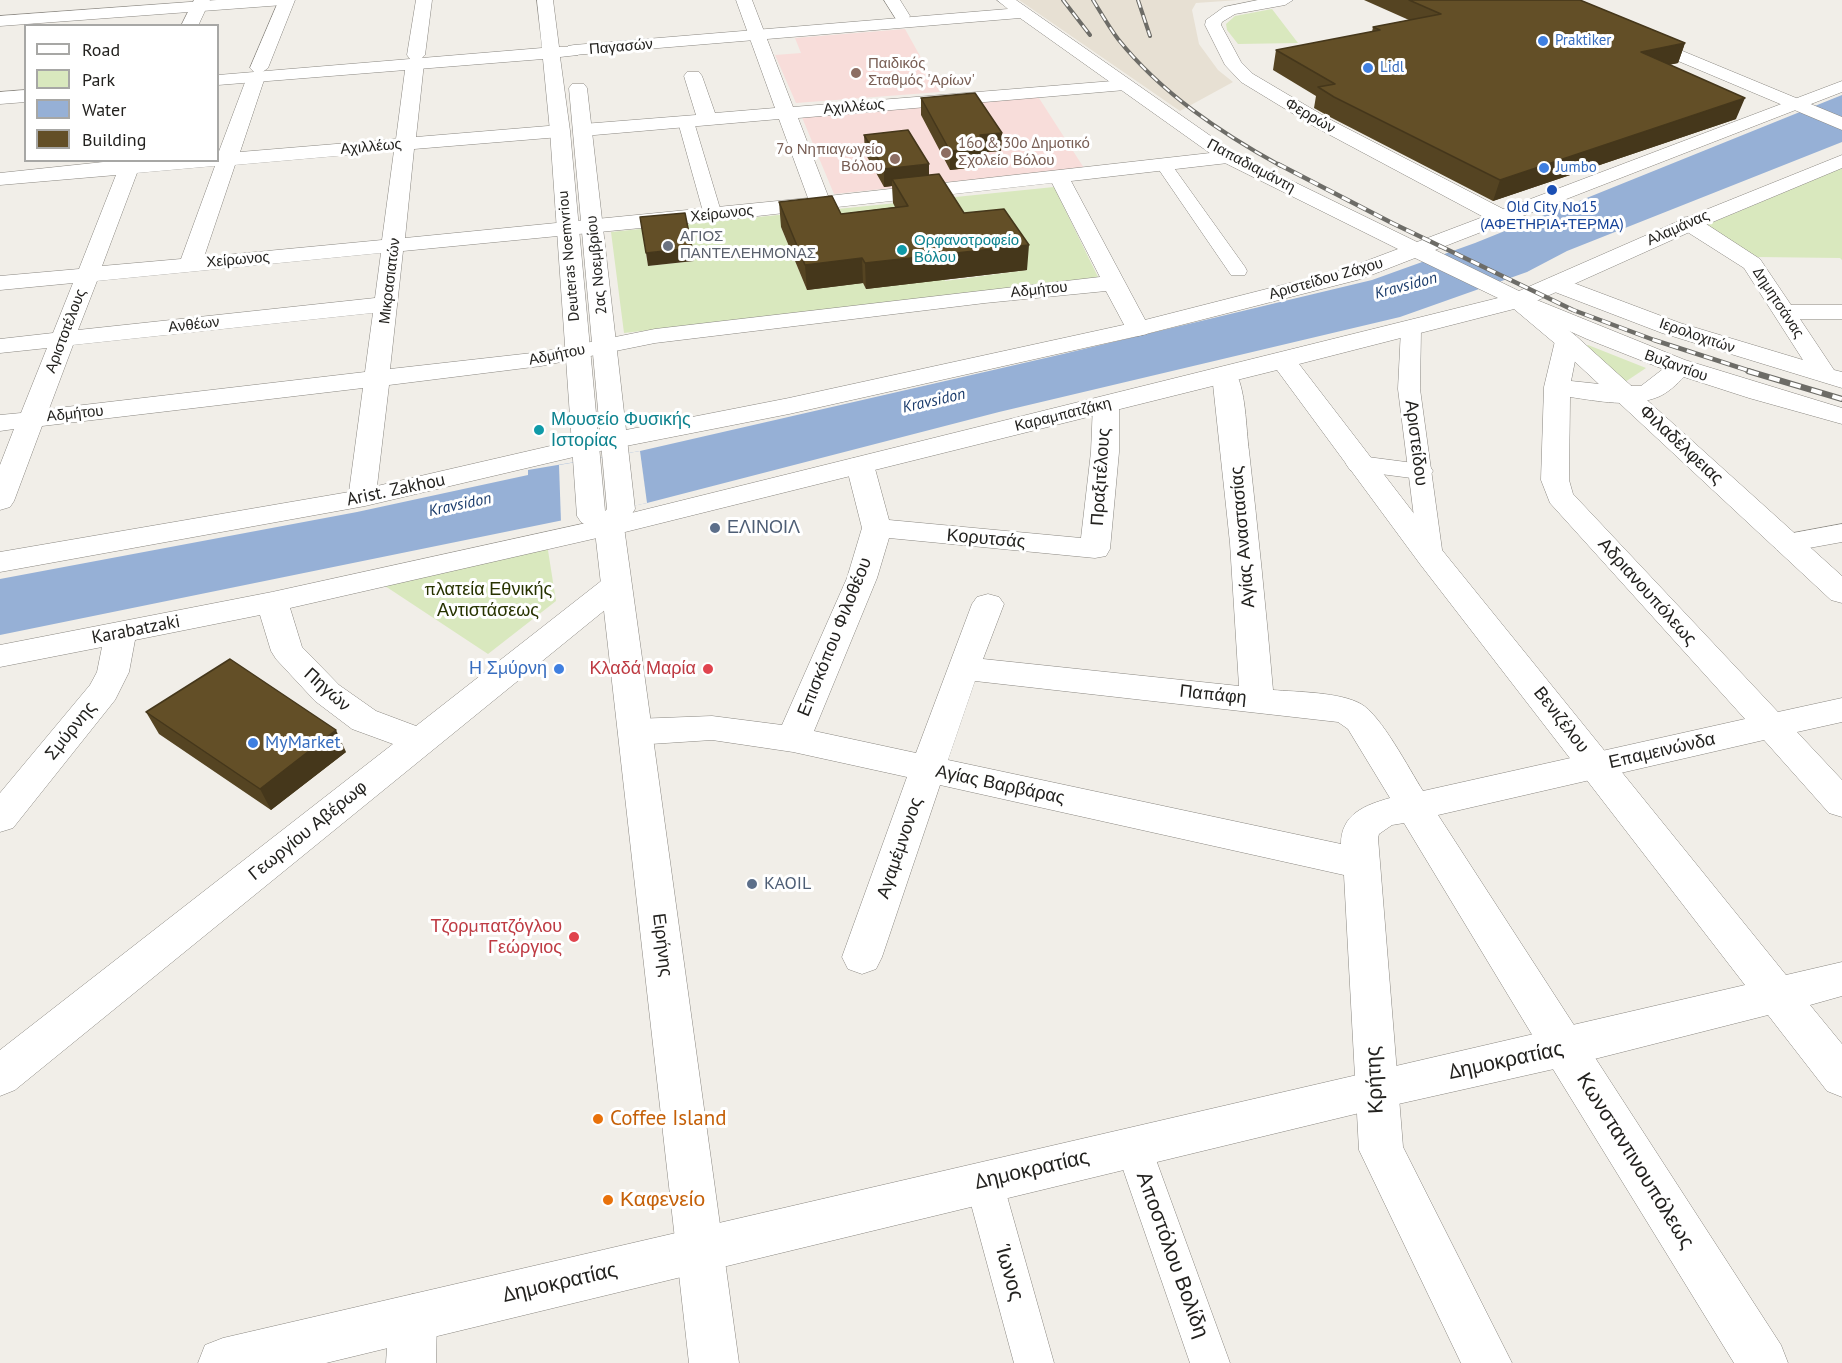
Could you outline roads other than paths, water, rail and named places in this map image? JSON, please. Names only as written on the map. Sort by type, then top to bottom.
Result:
[{"type":"street","points":[[0,21],[77,8],[285,0],[258,72],[220,160],[190,265]]},
{"type":"street","name":"Μικρασιατών","points":[[362,498],[424,0]]},
{"type":"street","points":[[545,0],[551,48]]},
{"type":"street","points":[[744,0],[820,203]]},
{"type":"street","points":[[892,0],[902,16]]},
{"type":"street","name":"Φερρών","points":[[1285,0],[1230,10],[1214,20],[1213,25],[1218,36],[1239,70],[1256,84],[1322,123],[1501,217]]},
{"type":"street","points":[[190,24],[200,3]]},
{"type":"street","name":"Παγασών","points":[[219,71],[258,72],[551,48],[573,43],[757,31],[1014,7]]},
{"type":"street","name":"Παγασών","points":[[757,31],[1014,7]]},
{"type":"street","name":"Παπαδιαμάντη","points":[[1014,7],[1228,157],[1509,295]]},
{"type":"street","points":[[1622,31],[1842,124]]},
{"type":"street","name":"2ας Νοεμβρίου","points":[[573,43],[614,448],[607,517]]},
{"type":"street","name":"Deuteras Noemvriou","points":[[551,48],[560,131],[585,453]]},
{"type":"street","name":"Παγασών","points":[[219,80],[258,72]]},
{"type":"street","points":[[693,76],[707,120]]},
{"type":"street","name":"Αχιλλέως","points":[[583,130],[1125,85]]},
{"type":"street","name":"Αριστείδου Ζάχου","points":[[1138,329],[1353,274],[1425,253],[1501,217],[1842,86]]},
{"type":"street","points":[[0,89],[24,87]]},
{"type":"street","points":[[0,98],[24,96]]},
{"type":"street","points":[[686,122],[713,215]]},
{"type":"street","name":"Αχιλλέως","points":[[220,160],[560,131]]},
{"type":"street","name":"Χείρωνος","points":[[0,283],[713,215],[1228,157]]},
{"type":"street","name":"Αλαμάνας","points":[[1509,295],[1555,284],[1689,223],[1842,161]]},
{"type":"street","name":"Αχιλλέως","points":[[6,184],[131,164],[176,162]]},
{"type":"street","name":"Αριστοτέλους","points":[[0,501],[131,164]]},
{"type":"street","points":[[1163,164],[1238,271]]},
{"type":"street","points":[[1059,177],[1138,329]]},
{"type":"street","name":"Δημητσάνας","points":[[1689,223],[1744,256],[1752,264],[1784,312],[1834,378]]},
{"type":"street","name":"Αδμήτου","points":[[0,423],[541,359],[667,334],[1114,283]]},
{"type":"street","name":"Ιερολοχιτών","points":[[1555,284],[1671,328],[1834,378]]},
{"type":"street","name":"Καραμπατζάκη","points":[[607,517],[860,465],[1411,329],[1509,295]]},
{"type":"street","name":"Φιλαδέλφειας","points":[[1509,295],[1567,341],[1842,593]]},
{"type":"street","name":"Βυζαντίου","points":[[1509,295],[1571,325],[1680,368],[1758,393],[1842,416]]},
{"type":"street","name":"Ανθέων","points":[[0,346],[387,304]]},
{"type":"street","points":[[1784,312],[1842,312]]},
{"type":"street","name":"Arist. Zakhou","points":[[0,562],[362,498],[438,482],[531,456],[585,453],[614,448],[789,406],[1138,329]]},
{"type":"street","name":"Αριστείδου","points":[[1411,329],[1409,389],[1431,557]]},
{"type":"street","name":"Αδριανουπόλεως","points":[[1567,341],[1557,387],[1555,480],[1560,497],[1842,803]]},
{"type":"street","name":"Βενιζέλου","points":[[1283,360],[1431,557],[1842,1077]]},
{"type":"street","points":[[1557,387],[1624,393],[1648,392],[1680,368]]},
{"type":"street","name":"Αγίας Αναστασίας","points":[[1225,375],[1243,521],[1257,700]]},
{"type":"street","name":"Πραξιτέλους","points":[[1095,549],[1105,452],[1106,404]]},
{"type":"street","points":[[585,453],[607,517]]},
{"type":"street","points":[[860,465],[877,528]]},
{"type":"street","points":[[1360,465],[1419,471]]},
{"type":"street","name":"Ειρήνης","points":[[607,517],[714,1363]]},
{"type":"street","name":"Karabatzaki","points":[[0,656],[272,602],[607,517]]},
{"type":"street","name":"Κορυτσάς","points":[[877,528],[1095,549]]},
{"type":"street","name":"Επισκόπου Φιλοθέου","points":[[793,740],[862,578],[877,528]]},
{"type":"street","points":[[1787,543],[1842,533]]},
{"type":"street","name":"Γεωργίου Αβέρωφ","points":[[0,1076],[616,585]]},
{"type":"street","name":"Πηγών","points":[[272,602],[287,651],[327,693],[364,720],[421,741]]},
{"type":"street","name":"Αγαμέμνονος","points":[[862,957],[963,668],[988,604]]},
{"type":"street","name":"Σμύρνης","points":[[0,818],[103,692],[113,672],[120,634]]},
{"type":"street","name":"Παπάφη","points":[[963,668],[1347,711],[1360,720],[1412,807]]},
{"type":"street","name":"Επαμεινώνδα","points":[[1412,807],[1842,710]]},
{"type":"street","name":"Αγίας Βαρβάρας","points":[[635,732],[712,728],[793,740],[1362,864]]},
{"type":"street","name":"Κρήτης","points":[[1412,807],[1371,818],[1363,827],[1360,835],[1381,1150],[1487,1363]]},
{"type":"street","name":"Κωνσταντινουπόλεως","points":[[1412,807],[1763,1363]]},
{"type":"street","name":"Δημοκρατίας","points":[[223,1363],[412,1341],[700,1250],[1376,1089],[1563,1048],[1842,979]]},
{"type":"street","name":"Αποστόλου Βολίδη","points":[[1133,1146],[1210,1363]]},
{"type":"street","name":"Ίωνος","points":[[984,1182],[1034,1363]]},
{"type":"water","name":"Kravsidon","points":[[1842,95],[1842,142],[1567,251],[1527,272],[1400,317],[999,412],[647,503],[0,635],[0,579],[357,512],[528,475],[528,470],[640,451],[1372,280],[1475,243]]},
{"type":"railway","points":[[1063,0],[1090,35]]},
{"type":"railway","points":[[1093,0],[1118,39],[1153,77],[1214,126],[1281,166]]},
{"type":"railway","points":[[1138,0],[1150,36]]},
{"type":"railway","points":[[1278,164],[1392,223],[1573,310],[1654,340],[1753,372]]},
{"type":"railway","points":[[1748,371],[1842,399]]},
{"type":"place","name":"Praktiker","points":[[1543,41]]},
{"type":"place","name":"Lidl","points":[[1368,68]]},
{"type":"place","name":"Παιδικός Σταθμός 'Αρίων'","points":[[856,73]]},
{"type":"place","name":"16ο & 30ο Δημοτικό Σχολείο Βόλου","points":[[946,153]]},
{"type":"place","name":"7ο Νηπιαγωγείο Βόλου","points":[[895,159]]},
{"type":"place","name":"Jumbo","points":[[1544,168]]},
{"type":"place","name":"Old City Νο15 (ΑΦΕΤΗΡΙΑ+ΤΕΡΜΑ)","points":[[1552,190]]},
{"type":"place","name":"ΑΓΙΟΣ ΠΑΝΤΕΛΕΗΜΟΝΑΣ","points":[[668,246]]},
{"type":"place","name":"Ορφανοτροφείο Βόλου","points":[[902,250]]},
{"type":"place","name":"Μουσείο Φυσικής Ιστορίας","points":[[539,430]]},
{"type":"place","name":"ΕΛΙΝΟΙΛ","points":[[715,528]]},
{"type":"place","name":"Η Σμύρνη","points":[[559,669]]},
{"type":"place","name":"Κλαδά Μαρία","points":[[708,669]]},
{"type":"place","name":"MyMarket","points":[[253,743]]},
{"type":"place","name":"KAOIL","points":[[752,884]]},
{"type":"place","name":"Τζορμπατζόγλου Γεώργιος","points":[[574,937]]},
{"type":"place","name":"Coffee Island","points":[[598,1119]]},
{"type":"place","name":"Καφενείο","points":[[608,1200]]},
{"type":"park label","name":"πλατεία Εθνικής Αντιστάσεως","points":[[488,600]]}]
